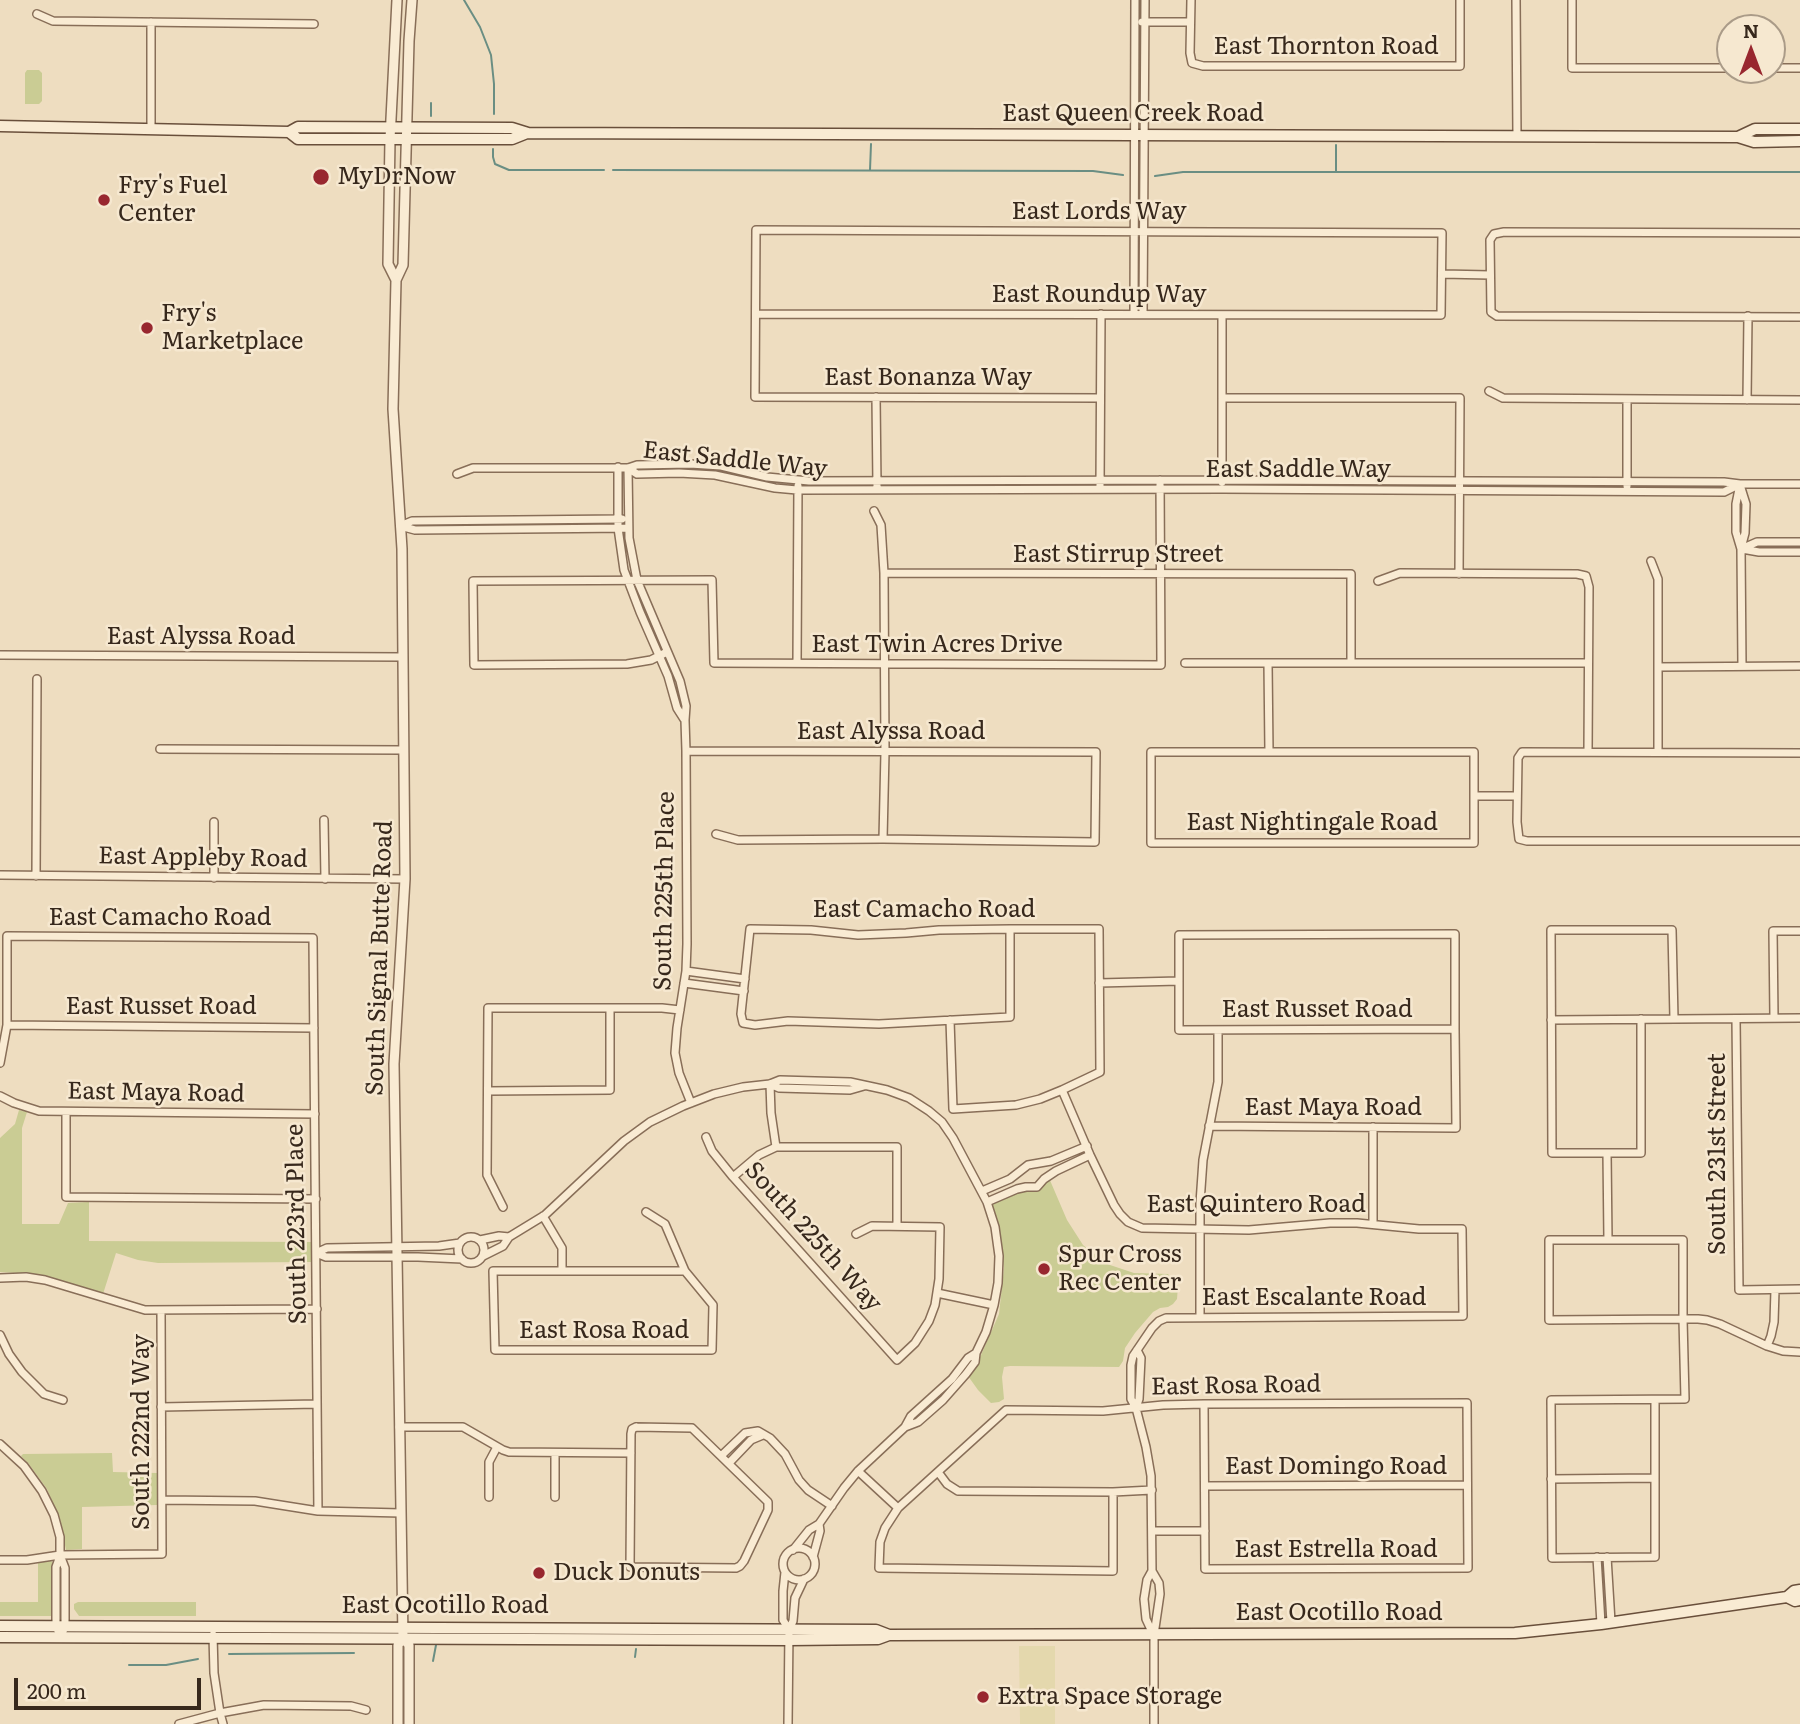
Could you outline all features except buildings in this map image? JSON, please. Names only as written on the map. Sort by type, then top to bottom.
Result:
[{"type":"main road","name":"East Queen Creek Road","points":[[0,127],[289,132],[298,127],[512,128],[528,133],[1738,136],[1754,142],[1800,141]]},
{"type":"main road","name":"East Queen Creek Road","points":[[1738,136],[1755,129],[1800,129]]},
{"type":"main road","name":"East Queen Creek Road","points":[[289,132],[298,139],[512,139],[528,133]]},
{"type":"main road","points":[[1800,1590],[1787,1597],[1800,1601]]},
{"type":"main road","name":"East Ocotillo Road","points":[[0,1637],[213,1632],[789,1635],[876,1630],[890,1635],[1515,1633],[1787,1597]]},
{"type":"main road","name":"East Ocotillo Road","points":[[0,1626],[213,1632]]},
{"type":"street","name":"South Signal Butte Road","points":[[396,280],[388,264],[390,139],[397,0]]},
{"type":"street","name":"South Signal Butte Road","points":[[398,1724],[398,1645],[402,1632],[394,1064],[405,879],[402,549],[393,409],[396,280],[403,265],[412,0]]},
{"type":"street","points":[[1135,0],[1139,135]]},
{"type":"street","points":[[1134,314],[1145,0]]},
{"type":"street","points":[[1134,22],[1190,22],[1191,0]]},
{"type":"street","name":"East Thornton Road","points":[[1190,22],[1189,53],[1192,63],[1203,66],[1460,66],[1460,0]]},
{"type":"street","points":[[1516,0],[1517,136]]},
{"type":"street","points":[[1572,0],[1572,68],[1716,68]]},
{"type":"street","points":[[37,13],[53,21],[314,23]]},
{"type":"street","points":[[151,22],[151,129]]},
{"type":"street","name":"East Lords Way","points":[[756,314],[756,230],[1442,233],[1442,274]]},
{"type":"street","points":[[1138,232],[1143,314]]},
{"type":"street","points":[[1800,233],[1504,232],[1494,234],[1490,240],[1491,312],[1497,316],[1800,317]]},
{"type":"street","points":[[1442,274],[1490,275]]},
{"type":"street","name":"East Roundup Way","points":[[756,314],[1441,315],[1442,274]]},
{"type":"street","name":"East Bonanza Way","points":[[756,314],[755,397],[1100,398]]},
{"type":"street","points":[[1100,485],[1101,314]]},
{"type":"street","points":[[1222,314],[1222,489]]},
{"type":"street","points":[[1747,400],[1748,316]]},
{"type":"street","points":[[1489,391],[1503,398],[1800,400]]},
{"type":"street","points":[[876,397],[877,486]]},
{"type":"street","points":[[1222,398],[1460,398],[1459,574]]},
{"type":"street","points":[[1627,399],[1627,492]]},
{"type":"street","name":"East Saddle Way","points":[[628,468],[637,465],[721,466],[767,477],[877,486]]},
{"type":"street","name":"South 225th Place","points":[[618,467],[618,524],[624,570],[632,580],[667,652],[680,681],[686,706],[686,971],[677,1028],[676,1054],[679,1073],[691,1103]]},
{"type":"street","points":[[457,474],[473,468],[628,468]]},
{"type":"street","name":"East Saddle Way","points":[[628,468],[637,474],[715,475],[797,490],[877,486],[1100,485],[1160,480],[1222,480],[1627,492],[1724,492],[1740,484]]},
{"type":"street","name":"South 225th Place","points":[[628,468],[632,580],[668,676],[677,708],[685,720]]},
{"type":"street","points":[[797,663],[798,480]]},
{"type":"street","points":[[1160,480],[1160,574]]},
{"type":"street","name":"East Saddle Way","points":[[1100,485],[1160,490],[1627,482],[1800,484]]},
{"type":"street","points":[[1740,484],[1736,513],[1741,549],[1742,666]]},
{"type":"street","points":[[716,834],[738,840],[883,839],[886,752],[884,573],[881,525],[874,511]]},
{"type":"street","points":[[400,526],[415,530],[628,523]]},
{"type":"street","points":[[1741,549],[1757,542],[1800,542]]},
{"type":"street","points":[[1741,549],[1800,552]]},
{"type":"street","points":[[1651,561],[1658,579],[1658,752]]},
{"type":"street","name":"East Stirrup Street","points":[[884,573],[1351,573],[1351,662]]},
{"type":"street","points":[[1378,581],[1400,573],[1586,576],[1589,587],[1588,751]]},
{"type":"street","name":"East Twin Acres Drive","points":[[632,580],[712,580],[714,663],[1161,665],[1160,574]]},
{"type":"street","points":[[632,580],[472,581],[474,665],[627,664],[651,660],[667,652]]},
{"type":"street","name":"East Alyssa Road","points":[[0,655],[402,657]]},
{"type":"street","points":[[1185,663],[1588,663]]},
{"type":"street","points":[[1268,663],[1269,752],[1474,752],[1474,796],[1517,796]]},
{"type":"street","points":[[1658,667],[1800,666]]},
{"type":"street","points":[[36,876],[37,679]]},
{"type":"street","points":[[160,749],[403,750]]},
{"type":"street","name":"East Alyssa Road","points":[[687,751],[1096,752],[1095,842],[883,839]]},
{"type":"street","name":"East Nightingale Road","points":[[1269,752],[1151,752],[1151,843],[1474,843],[1474,796]]},
{"type":"street","points":[[1800,753],[1522,752],[1518,758],[1517,796],[1518,839],[1527,841],[1800,841]]},
{"type":"street","points":[[324,820],[325,879]]},
{"type":"street","points":[[214,822],[214,877]]},
{"type":"street","name":"East Appleby Road","points":[[0,875],[405,879]]},
{"type":"street","name":"East Camacho Road","points":[[745,979],[750,929],[811,930],[858,935],[939,930],[1099,929],[1099,983]]},
{"type":"street","points":[[686,971],[745,979],[741,1014],[743,1023],[755,1025],[788,1021],[879,1024],[1010,1017],[1010,929]]},
{"type":"street","points":[[1641,1019],[1642,1153],[1552,1153],[1551,930],[1672,930],[1674,1019]]},
{"type":"street","points":[[1774,1018],[1773,931],[1800,931]]},
{"type":"street","points":[[950,1020],[953,1109],[1016,1105],[1040,1099],[1100,1072],[1099,983],[1179,981],[1179,935],[1455,934],[1455,1029]]},
{"type":"street","name":"East Camacho Road","points":[[4,978],[7,936],[313,938]]},
{"type":"street","name":"South 223rd Place","points":[[313,938],[318,1511]]},
{"type":"street","points":[[712,987],[714,975]]},
{"type":"street","points":[[0,1063],[7,1026],[4,978]]},
{"type":"street","name":"East Russet Road","points":[[1179,981],[1179,1030],[1455,1029]]},
{"type":"street","points":[[684,983],[744,991]]},
{"type":"street","points":[[503,1207],[487,1175],[488,1008],[680,1010]]},
{"type":"street","points":[[488,1091],[610,1090],[610,1008]]},
{"type":"street","name":"South 231st Street","points":[[1737,1018],[1739,1290],[1775,1290]]},
{"type":"street","points":[[1551,1020],[1800,1018]]},
{"type":"street","name":"East Russet Road","points":[[7,1026],[314,1028]]},
{"type":"street","name":"East Maya Road","points":[[1209,1126],[1456,1128],[1455,1029]]},
{"type":"street","points":[[1200,1318],[1203,1160],[1217,1082],[1218,1030]]},
{"type":"street","points":[[396,1252],[462,1259],[473,1263],[503,1246],[509,1237],[543,1216],[624,1141],[650,1122],[714,1094],[743,1087],[780,1080],[850,1082],[909,1098],[942,1122],[985,1197],[995,1227],[999,1256],[994,1306],[975,1362],[956,1387],[918,1422],[905,1427],[858,1471],[819,1524],[809,1530],[784,1559],[783,1620],[789,1635]]},
{"type":"street","points":[[770,1084],[776,1147]]},
{"type":"street","points":[[985,1197],[1037,1187],[1056,1171],[1090,1155],[1062,1090]]},
{"type":"street","name":"East Maya Road","points":[[0,1096],[39,1111],[315,1114]]},
{"type":"street","points":[[66,1112],[66,1197],[316,1199]]},
{"type":"street","points":[[1373,1127],[1373,1224]]},
{"type":"street","name":"South 225th Way","points":[[706,1137],[712,1151],[733,1177],[897,1360],[915,1343],[929,1321],[937,1293]]},
{"type":"street","points":[[985,1197],[1028,1164],[1069,1154],[1087,1146]]},
{"type":"street","points":[[733,1177],[759,1155],[776,1147],[897,1147],[897,1226]]},
{"type":"street","points":[[1607,1153],[1608,1240]]},
{"type":"street","name":"East Quintero Road","points":[[1090,1155],[1120,1214],[1128,1222],[1142,1228],[1249,1230],[1329,1223],[1462,1229],[1463,1316]]},
{"type":"street","points":[[1036,1164],[1044,1172],[1044,1179]]},
{"type":"street","points":[[1021,1172],[1021,1182],[1027,1187]]},
{"type":"street","points":[[543,1216],[562,1248],[562,1270],[685,1271],[665,1224],[646,1212]]},
{"type":"street","points":[[856,1234],[872,1226],[940,1227],[937,1293],[994,1306]]},
{"type":"street","points":[[316,1253],[326,1257],[396,1252],[460,1243],[470,1237],[480,1240],[509,1237]]},
{"type":"street","points":[[480,1240],[485,1249],[483,1256]]},
{"type":"street","points":[[1655,1400],[1656,1557],[1552,1558],[1550,1400],[1685,1399],[1683,1319],[1683,1240],[1549,1240],[1549,1320],[1683,1319],[1707,1320],[1767,1346],[1800,1352]]},
{"type":"street","points":[[460,1243],[458,1249],[462,1259]]},
{"type":"street","name":"East Rosa Road","points":[[562,1270],[493,1271],[495,1350],[712,1350],[713,1305],[685,1271]]},
{"type":"street","points":[[0,1278],[26,1277],[45,1280],[145,1310],[317,1309]]},
{"type":"street","points":[[1767,1346],[1774,1322],[1775,1290],[1800,1289]]},
{"type":"street","name":"South 222nd Way","points":[[60,1555],[162,1554],[161,1310]]},
{"type":"street","name":"East Escalante Road","points":[[1136,1408],[1139,1399],[1135,1372],[1141,1358],[1137,1350],[1152,1328],[1166,1318],[1463,1316]]},
{"type":"street","points":[[0,1335],[22,1372],[44,1394],[63,1400]]},
{"type":"street","name":"East Rosa Road","points":[[938,1472],[1006,1410],[1103,1411],[1205,1404],[1467,1403],[1467,1485]]},
{"type":"street","points":[[162,1408],[317,1404]]},
{"type":"street","points":[[1205,1404],[1205,1531]]},
{"type":"street","points":[[1136,1408],[1146,1447],[1152,1490],[1152,1570],[1147,1580],[1144,1599],[1146,1619],[1154,1635]]},
{"type":"street","points":[[399,1427],[463,1427],[509,1452],[631,1453]]},
{"type":"street","points":[[636,1427],[690,1428],[765,1498],[769,1504],[742,1564],[736,1567],[630,1567],[631,1453],[631,1434],[636,1427]]},
{"type":"street","points":[[722,1456],[745,1433],[755,1431],[762,1434],[770,1438],[785,1454],[799,1480],[808,1490],[832,1506]]},
{"type":"street","points":[[729,1463],[751,1440],[762,1434]]},
{"type":"street","points":[[0,1444],[24,1466],[42,1491],[54,1516],[60,1537],[60,1555],[65,1568],[61,1637]]},
{"type":"street","points":[[489,1497],[489,1462],[498,1447]]},
{"type":"street","points":[[555,1452],[555,1497]]},
{"type":"street","points":[[858,1471],[898,1508]]},
{"type":"street","points":[[1113,1492],[1113,1571],[879,1568],[880,1542],[885,1528],[898,1508],[938,1472],[947,1485],[958,1490],[1152,1490]]},
{"type":"street","points":[[1551,1479],[1655,1478]]},
{"type":"street","name":"East Domingo Road","points":[[1205,1486],[1467,1485]]},
{"type":"street","name":"East Estrella Road","points":[[1152,1531],[1205,1531],[1205,1569],[1468,1568],[1467,1485]]},
{"type":"street","points":[[162,1500],[255,1500],[318,1511],[401,1513]]},
{"type":"street","points":[[788,1724],[789,1635],[795,1598],[804,1579],[814,1570],[813,1557],[820,1531],[819,1524]]},
{"type":"street","points":[[793,1550],[807,1550],[813,1557]]},
{"type":"street","points":[[0,1559],[27,1560],[60,1555]]},
{"type":"street","points":[[1597,1557],[1606,1623]]},
{"type":"street","points":[[1606,1623],[1607,1557]]},
{"type":"street","points":[[1152,1570],[1159,1583],[1160,1594],[1154,1635],[1154,1724]]},
{"type":"street","points":[[785,1572],[793,1579],[804,1579]]},
{"type":"street","points":[[213,1632],[214,1674],[223,1724]]},
{"type":"street","name":"South Signal Butte Road","points":[[402,1632],[409,1645],[409,1724]]},
{"type":"street","points":[[179,1724],[264,1705],[351,1706],[366,1710]]},
{"type":"shaded area","points":[[1019,1646],[1055,1646],[1055,1724],[1020,1724]]},
{"type":"green space","points":[[27,70],[39,70],[42,73],[42,101],[39,104],[25,104]]},
{"type":"green space","points":[[19,1110],[27,1112],[22,1128],[22,1224],[59,1224],[68,1203],[89,1202],[89,1241],[312,1242],[313,1262],[158,1263],[116,1253],[103,1294],[35,1274],[0,1272],[0,1138],[15,1124]]},
{"type":"green space","points":[[1049,1178],[1067,1220],[1083,1245],[1107,1264],[1134,1273],[1168,1274],[1178,1286],[1177,1299],[1168,1307],[1153,1312],[1135,1333],[1125,1348],[1119,1367],[1004,1367],[1004,1399],[991,1403],[968,1376],[981,1355],[999,1314],[1004,1268],[999,1233],[991,1206],[1012,1193],[1040,1187]]},
{"type":"green space","points":[[112,1453],[113,1472],[157,1473],[157,1505],[82,1507],[82,1549],[66,1550],[60,1521],[47,1489],[21,1456]]},
{"type":"green space","points":[[51,1561],[54,1564],[52,1616],[0,1616],[0,1602],[38,1602],[38,1562]]},
{"type":"green space","points":[[196,1602],[196,1616],[79,1616],[74,1609],[74,1604]]},
{"type":"waterway","points":[[464,0],[480,27],[491,55],[494,114]]},
{"type":"waterway","points":[[431,103],[431,116]]},
{"type":"waterway","points":[[870,170],[871,144]]},
{"type":"waterway","points":[[1336,145],[1336,172]]},
{"type":"waterway","points":[[493,149],[495,164],[509,170],[604,170]]},
{"type":"waterway","points":[[613,170],[1093,171],[1123,175]]},
{"type":"waterway","points":[[1155,176],[1183,172],[1800,172]]},
{"type":"waterway","points":[[433,1661],[436,1645]]},
{"type":"waterway","points":[[635,1657],[636,1649]]},
{"type":"waterway","points":[[229,1654],[354,1653]]},
{"type":"waterway","points":[[129,1665],[166,1665],[198,1659]]},
{"type":"place","name":"MyDrNow","points":[[321,177]]},
{"type":"place","name":"Fry's Fuel Center","points":[[104,200]]},
{"type":"place","name":"Fry's Marketplace","points":[[147,328]]},
{"type":"place","name":"Spur Cross Rec Center","points":[[1044,1269]]},
{"type":"place","name":"Duck Donuts","points":[[539,1573]]},
{"type":"place","name":"Extra Space Storage","points":[[983,1697]]}]
